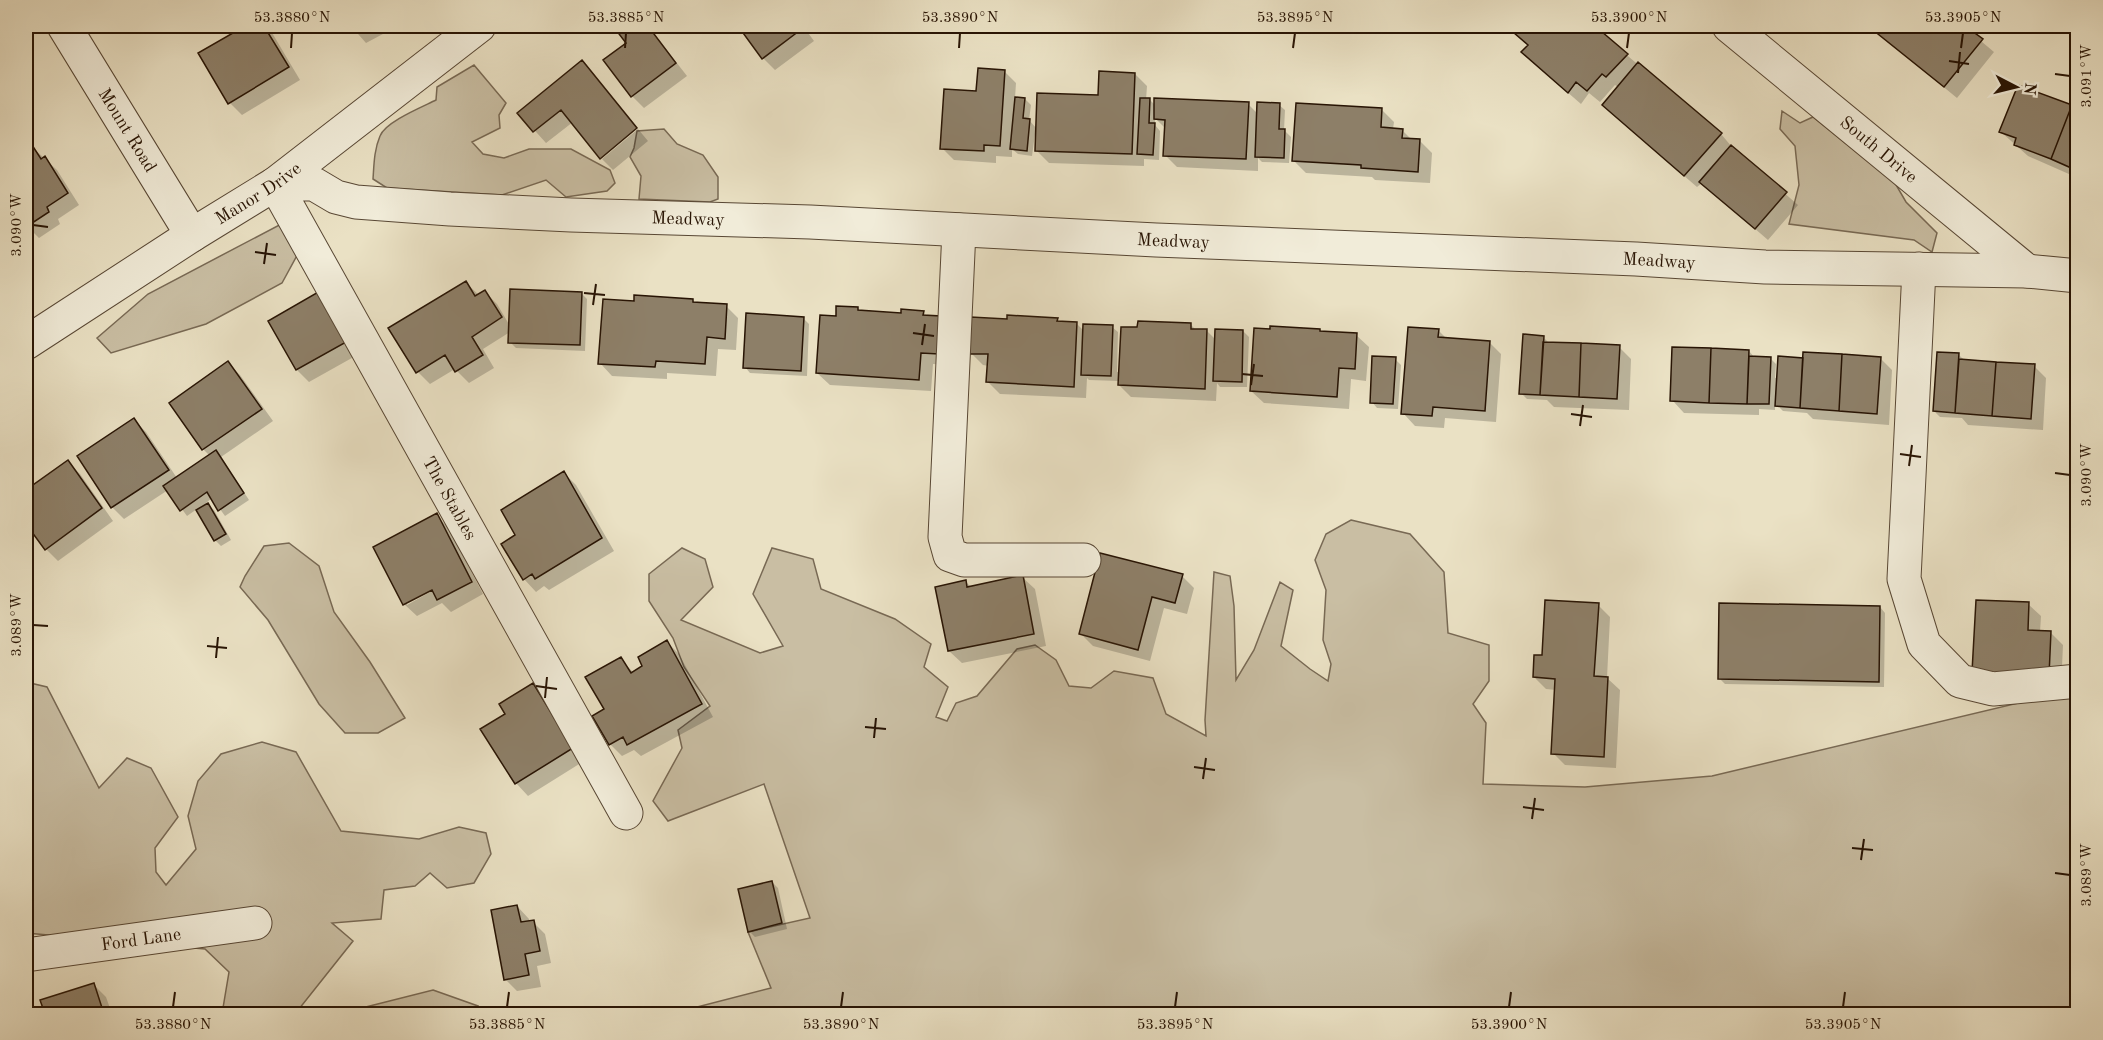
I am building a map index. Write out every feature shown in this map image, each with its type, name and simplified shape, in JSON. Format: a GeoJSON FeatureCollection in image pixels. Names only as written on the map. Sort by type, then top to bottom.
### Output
{"type":"FeatureCollection","features":[{"type":"Feature","properties":{"kind":"street","name":"Mount Road"},"geometry":{"type":"LineString","coordinates":[[64,26],[192,235]]}},
{"type":"Feature","properties":{"kind":"street","name":"Manor Drive"},"geometry":{"type":"LineString","coordinates":[[26,344],[192,235],[275,184],[479,26]]}},
{"type":"Feature","properties":{"kind":"street","name":"South Drive"},"geometry":{"type":"LineString","coordinates":[[1729,26],[2027,272]]}},
{"type":"Feature","properties":{"kind":"street","name":"Meadway"},"geometry":{"type":"LineString","coordinates":[[275,184],[314,184],[336,197],[356,202],[438,208],[1624,258],[1766,267],[2027,272],[2078,276]]}},
{"type":"Feature","properties":{"kind":"street","name":"The Stables"},"geometry":{"type":"LineString","coordinates":[[275,184],[626,813]]}},
{"type":"Feature","properties":{"kind":"street"},"geometry":{"type":"LineString","coordinates":[[959,230],[945,537],[951,555],[964,560],[1084,560]]}},
{"type":"Feature","properties":{"kind":"street"},"geometry":{"type":"LineString","coordinates":[[1919,269],[1904,579],[1924,644],[1960,681],[1993,689],[2078,681]]}},
{"type":"Feature","properties":{"kind":"street","name":"Ford Lane"},"geometry":{"type":"LineString","coordinates":[[26,955],[255,923]]}},
{"type":"Feature","properties":{"kind":"shaded area"},"geometry":{"type":"Polygon","coordinates":[[[474,65],[506,103],[499,115],[500,128],[472,142],[483,154],[504,158],[529,149],[571,149],[610,170],[615,183],[607,191],[566,197],[546,180],[502,195],[387,188],[373,179],[377,147],[383,131],[405,115],[436,100],[437,87],[474,65]]]}},
{"type":"Feature","properties":{"kind":"shaded area"},"geometry":{"type":"Polygon","coordinates":[[[1782,111],[1800,123],[1813,117],[1895,183],[1906,202],[1937,233],[1932,252],[1914,240],[1789,224],[1799,185],[1795,146],[1780,129],[1782,111]]]}},
{"type":"Feature","properties":{"kind":"shaded area"},"geometry":{"type":"Polygon","coordinates":[[[664,129],[677,144],[703,155],[718,177],[718,199],[710,202],[639,199],[641,176],[630,157],[637,131],[664,129]]]}},
{"type":"Feature","properties":{"kind":"shaded area"},"geometry":{"type":"Polygon","coordinates":[[[285,222],[300,250],[282,283],[206,324],[111,353],[97,338],[148,294],[285,222]]]}},
{"type":"Feature","properties":{"kind":"shaded area"},"geometry":{"type":"Polygon","coordinates":[[[1351,520],[1410,534],[1444,572],[1448,633],[1489,645],[1489,681],[1473,704],[1486,723],[1483,784],[1585,787],[1712,776],[2077,689],[2077,1014],[670,1014],[771,988],[748,932],[810,918],[764,784],[668,821],[653,801],[682,748],[678,730],[710,706],[684,667],[673,638],[649,601],[649,574],[682,548],[705,559],[713,587],[681,620],[760,653],[783,646],[753,594],[772,548],[813,559],[821,589],[895,619],[931,644],[924,667],[948,687],[936,717],[947,721],[956,703],[977,696],[1017,649],[1035,645],[1056,660],[1069,686],[1091,688],[1114,671],[1153,678],[1166,714],[1206,736],[1214,572],[1230,576],[1234,606],[1236,680],[1254,650],[1280,582],[1293,590],[1281,646],[1328,681],[1331,664],[1323,640],[1326,590],[1315,560],[1326,534],[1351,520]]]}},
{"type":"Feature","properties":{"kind":"shaded area"},"geometry":{"type":"Polygon","coordinates":[[[289,543],[319,566],[334,612],[370,662],[405,718],[378,733],[345,733],[319,704],[268,620],[240,587],[264,546],[289,543]]]}},
{"type":"Feature","properties":{"kind":"shaded area"},"geometry":{"type":"Polygon","coordinates":[[[26,682],[47,687],[99,788],[127,758],[151,768],[178,817],[155,848],[156,872],[166,885],[196,849],[188,816],[198,781],[221,754],[262,742],[296,752],[341,831],[419,839],[459,827],[486,833],[491,854],[474,883],[447,888],[430,873],[415,886],[384,890],[381,919],[332,923],[353,941],[295,1014],[222,1014],[229,972],[205,949],[26,933],[26,682]]]}},
{"type":"Feature","properties":{"kind":"shaded area"},"geometry":{"type":"Polygon","coordinates":[[[433,990],[478,1006],[473,1014],[338,1014],[433,990]]]}},
{"type":"Feature","properties":{"kind":"building"},"geometry":{"type":"Polygon","coordinates":[[[238,26],[264,26],[289,67],[228,104],[198,53],[240,29],[238,26]]]}},
{"type":"Feature","properties":{"kind":"building"},"geometry":{"type":"Polygon","coordinates":[[[349,26],[364,26],[353,32],[349,26]]]}},
{"type":"Feature","properties":{"kind":"building"},"geometry":{"type":"Polygon","coordinates":[[[622,26],[648,26],[676,63],[631,97],[603,60],[626,43],[616,30],[622,26]]]}},
{"type":"Feature","properties":{"kind":"building"},"geometry":{"type":"Polygon","coordinates":[[[738,26],[801,26],[803,28],[762,59],[738,26]]]}},
{"type":"Feature","properties":{"kind":"building"},"geometry":{"type":"Polygon","coordinates":[[[1506,26],[1595,26],[1628,54],[1606,77],[1602,74],[1587,91],[1576,82],[1568,93],[1521,52],[1528,45],[1506,26]]]}},
{"type":"Feature","properties":{"kind":"building"},"geometry":{"type":"Polygon","coordinates":[[[1868,26],[1965,26],[1983,39],[1944,87],[1868,26]]]}},
{"type":"Feature","properties":{"kind":"building"},"geometry":{"type":"Polygon","coordinates":[[[582,60],[637,128],[600,159],[561,110],[533,132],[517,113],[582,60]]]}},
{"type":"Feature","properties":{"kind":"building"},"geometry":{"type":"Polygon","coordinates":[[[1638,62],[1722,133],[1684,176],[1602,105],[1638,62]]]}},
{"type":"Feature","properties":{"kind":"building"},"geometry":{"type":"Polygon","coordinates":[[[978,68],[1005,70],[1000,146],[984,145],[984,151],[940,149],[944,89],[976,91],[978,68]]]}},
{"type":"Feature","properties":{"kind":"building"},"geometry":{"type":"Polygon","coordinates":[[[1099,71],[1135,73],[1132,154],[1035,151],[1037,93],[1098,95],[1099,71]]]}},
{"type":"Feature","properties":{"kind":"building"},"geometry":{"type":"Polygon","coordinates":[[[2018,85],[2072,105],[2051,159],[2014,145],[2016,138],[1999,132],[2018,85]]]}},
{"type":"Feature","properties":{"kind":"building"},"geometry":{"type":"Polygon","coordinates":[[[1015,97],[1025,98],[1023,118],[1030,119],[1027,151],[1010,149],[1015,97]]]}},
{"type":"Feature","properties":{"kind":"building"},"geometry":{"type":"Polygon","coordinates":[[[1140,98],[1150,98],[1149,123],[1155,123],[1153,155],[1137,154],[1140,98]]]}},
{"type":"Feature","properties":{"kind":"building"},"geometry":{"type":"Polygon","coordinates":[[[1154,98],[1249,102],[1246,159],[1163,156],[1165,120],[1154,119],[1154,98]]]}},
{"type":"Feature","properties":{"kind":"building"},"geometry":{"type":"Polygon","coordinates":[[[1257,102],[1280,103],[1279,129],[1285,129],[1284,158],[1255,157],[1257,102]]]}},
{"type":"Feature","properties":{"kind":"building"},"geometry":{"type":"Polygon","coordinates":[[[1296,103],[1382,108],[1381,127],[1403,129],[1402,138],[1420,139],[1418,172],[1361,168],[1361,165],[1292,161],[1296,103]]]}},
{"type":"Feature","properties":{"kind":"building"},"geometry":{"type":"Polygon","coordinates":[[[2072,105],[2078,107],[2078,171],[2051,159],[2072,105]]]}},
{"type":"Feature","properties":{"kind":"building"},"geometry":{"type":"Polygon","coordinates":[[[32,145],[41,159],[45,156],[68,193],[47,207],[49,212],[26,227],[26,149],[32,145]]]}},
{"type":"Feature","properties":{"kind":"building"},"geometry":{"type":"Polygon","coordinates":[[[1731,145],[1787,192],[1755,229],[1699,182],[1731,145]]]}},
{"type":"Feature","properties":{"kind":"building"},"geometry":{"type":"Polygon","coordinates":[[[466,281],[475,296],[485,290],[502,317],[472,337],[483,355],[455,372],[445,355],[416,373],[388,328],[466,281]]]}},
{"type":"Feature","properties":{"kind":"building"},"geometry":{"type":"Polygon","coordinates":[[[510,289],[582,292],[580,345],[508,343],[510,289]]]}},
{"type":"Feature","properties":{"kind":"building"},"geometry":{"type":"Polygon","coordinates":[[[320,291],[348,341],[296,370],[268,321],[320,291]]]}},
{"type":"Feature","properties":{"kind":"building"},"geometry":{"type":"Polygon","coordinates":[[[634,295],[727,304],[725,339],[707,337],[705,364],[656,361],[655,367],[598,364],[603,299],[634,301],[634,295]]]}},
{"type":"Feature","properties":{"kind":"building"},"geometry":{"type":"Polygon","coordinates":[[[836,306],[901,313],[901,309],[924,311],[923,315],[941,316],[939,354],[921,353],[919,380],[816,373],[820,315],[836,316],[836,306]]]}},
{"type":"Feature","properties":{"kind":"building"},"geometry":{"type":"Polygon","coordinates":[[[746,313],[804,317],[801,371],[743,368],[746,313]]]}},
{"type":"Feature","properties":{"kind":"building"},"geometry":{"type":"Polygon","coordinates":[[[1007,315],[1058,318],[1057,321],[1077,322],[1074,387],[986,382],[988,354],[969,354],[971,317],[1007,319],[1007,315]]]}},
{"type":"Feature","properties":{"kind":"building"},"geometry":{"type":"Polygon","coordinates":[[[1138,321],[1191,323],[1191,329],[1207,329],[1205,389],[1118,385],[1121,327],[1137,327],[1138,321]]]}},
{"type":"Feature","properties":{"kind":"building"},"geometry":{"type":"Polygon","coordinates":[[[1083,324],[1113,325],[1111,376],[1081,375],[1083,324]]]}},
{"type":"Feature","properties":{"kind":"building"},"geometry":{"type":"Polygon","coordinates":[[[1270,326],[1357,333],[1355,369],[1339,368],[1337,397],[1250,391],[1254,328],[1270,329],[1270,326]]]}},
{"type":"Feature","properties":{"kind":"building"},"geometry":{"type":"Polygon","coordinates":[[[1408,327],[1439,329],[1438,337],[1490,341],[1485,411],[1433,407],[1432,416],[1401,414],[1408,327]]]}},
{"type":"Feature","properties":{"kind":"building"},"geometry":{"type":"Polygon","coordinates":[[[1215,329],[1243,330],[1242,382],[1213,381],[1215,329]]]}},
{"type":"Feature","properties":{"kind":"building"},"geometry":{"type":"Polygon","coordinates":[[[1523,334],[1544,336],[1540,395],[1519,394],[1523,334]]]}},
{"type":"Feature","properties":{"kind":"building"},"geometry":{"type":"Polygon","coordinates":[[[1543,342],[1581,343],[1579,397],[1540,395],[1543,342]]]}},
{"type":"Feature","properties":{"kind":"building"},"geometry":{"type":"Polygon","coordinates":[[[1581,343],[1620,345],[1617,399],[1579,397],[1581,343]]]}},
{"type":"Feature","properties":{"kind":"building"},"geometry":{"type":"Polygon","coordinates":[[[1672,347],[1711,348],[1709,403],[1670,401],[1672,347]]]}},
{"type":"Feature","properties":{"kind":"building"},"geometry":{"type":"Polygon","coordinates":[[[1711,348],[1749,350],[1747,404],[1709,403],[1711,348]]]}},
{"type":"Feature","properties":{"kind":"building"},"geometry":{"type":"Polygon","coordinates":[[[1803,352],[1842,354],[1839,411],[1800,408],[1803,352]]]}},
{"type":"Feature","properties":{"kind":"building"},"geometry":{"type":"Polygon","coordinates":[[[1937,352],[1959,353],[1955,413],[1933,411],[1937,352]]]}},
{"type":"Feature","properties":{"kind":"building"},"geometry":{"type":"Polygon","coordinates":[[[1842,354],[1881,357],[1877,414],[1839,411],[1842,354]]]}},
{"type":"Feature","properties":{"kind":"building"},"geometry":{"type":"Polygon","coordinates":[[[1372,356],[1396,357],[1393,404],[1370,403],[1372,356]]]}},
{"type":"Feature","properties":{"kind":"building"},"geometry":{"type":"Polygon","coordinates":[[[1749,356],[1771,357],[1769,404],[1747,404],[1749,356]]]}},
{"type":"Feature","properties":{"kind":"building"},"geometry":{"type":"Polygon","coordinates":[[[1778,356],[1803,358],[1800,408],[1775,406],[1778,356]]]}},
{"type":"Feature","properties":{"kind":"building"},"geometry":{"type":"Polygon","coordinates":[[[1959,359],[1996,362],[1992,416],[1955,413],[1959,359]]]}},
{"type":"Feature","properties":{"kind":"building"},"geometry":{"type":"Polygon","coordinates":[[[228,361],[262,409],[202,450],[169,403],[228,361]]]}},
{"type":"Feature","properties":{"kind":"building"},"geometry":{"type":"Polygon","coordinates":[[[1996,362],[2035,364],[2031,419],[1992,416],[1996,362]]]}},
{"type":"Feature","properties":{"kind":"building"},"geometry":{"type":"Polygon","coordinates":[[[134,418],[169,470],[111,508],[77,456],[134,418]]]}},
{"type":"Feature","properties":{"kind":"building"},"geometry":{"type":"Polygon","coordinates":[[[216,450],[244,493],[218,511],[207,492],[180,511],[163,486],[216,450]]]}},
{"type":"Feature","properties":{"kind":"building"},"geometry":{"type":"Polygon","coordinates":[[[68,460],[102,508],[45,550],[26,524],[26,490],[68,460]]]}},
{"type":"Feature","properties":{"kind":"building"},"geometry":{"type":"Polygon","coordinates":[[[564,471],[602,538],[535,579],[532,574],[523,580],[501,544],[515,535],[501,510],[564,471]]]}},
{"type":"Feature","properties":{"kind":"building"},"geometry":{"type":"Polygon","coordinates":[[[208,503],[226,534],[214,541],[196,510],[208,503]]]}},
{"type":"Feature","properties":{"kind":"building"},"geometry":{"type":"Polygon","coordinates":[[[437,513],[472,582],[437,600],[432,590],[403,605],[373,547],[437,513]]]}},
{"type":"Feature","properties":{"kind":"building"},"geometry":{"type":"Polygon","coordinates":[[[1100,553],[1183,574],[1175,603],[1152,597],[1138,650],[1079,634],[1100,553]]]}},
{"type":"Feature","properties":{"kind":"building"},"geometry":{"type":"Polygon","coordinates":[[[1023,575],[1034,634],[948,651],[935,587],[966,580],[967,587],[1023,575]]]}},
{"type":"Feature","properties":{"kind":"building"},"geometry":{"type":"Polygon","coordinates":[[[1545,600],[1599,603],[1594,676],[1608,677],[1604,757],[1551,754],[1555,679],[1533,677],[1534,655],[1542,655],[1545,600]]]}},
{"type":"Feature","properties":{"kind":"building"},"geometry":{"type":"Polygon","coordinates":[[[1976,600],[2029,602],[2028,630],[2051,631],[2049,676],[1972,672],[1976,600]]]}},
{"type":"Feature","properties":{"kind":"building"},"geometry":{"type":"Polygon","coordinates":[[[1719,603],[1880,606],[1879,682],[1718,679],[1719,603]]]}},
{"type":"Feature","properties":{"kind":"building"},"geometry":{"type":"Polygon","coordinates":[[[667,640],[702,704],[627,745],[623,737],[609,745],[592,716],[604,709],[585,677],[621,657],[631,673],[642,666],[638,657],[667,640]]]}},
{"type":"Feature","properties":{"kind":"building"},"geometry":{"type":"Polygon","coordinates":[[[533,683],[573,748],[515,784],[480,729],[505,714],[499,704],[533,683]]]}},
{"type":"Feature","properties":{"kind":"building"},"geometry":{"type":"Polygon","coordinates":[[[772,881],[782,923],[748,932],[738,889],[772,881]]]}},
{"type":"Feature","properties":{"kind":"building"},"geometry":{"type":"Polygon","coordinates":[[[517,905],[521,922],[534,920],[540,951],[525,954],[529,975],[504,980],[491,910],[517,905]]]}},
{"type":"Feature","properties":{"kind":"building"},"geometry":{"type":"Polygon","coordinates":[[[94,983],[104,1014],[45,1014],[40,1000],[94,983]]]}}]}
